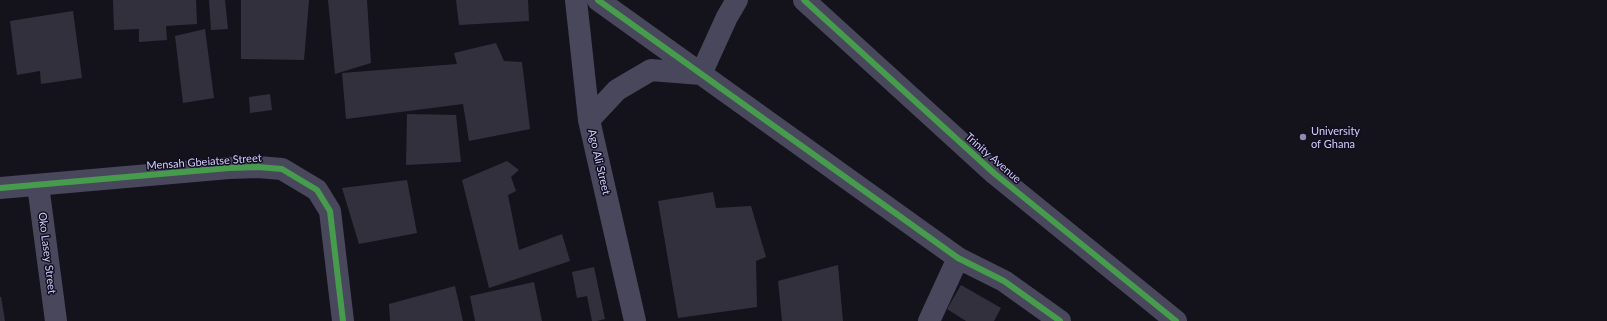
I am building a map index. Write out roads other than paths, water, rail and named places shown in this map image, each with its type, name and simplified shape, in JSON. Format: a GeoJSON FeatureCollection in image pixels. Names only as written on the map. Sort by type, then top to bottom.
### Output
{"type":"FeatureCollection","features":[{"type":"Feature","properties":{"kind":"street","name":"Ago Ali Street"},"geometry":{"type":"LineString","coordinates":[[576,0],[589,120],[635,321]]}},
{"type":"Feature","properties":{"kind":"street"},"geometry":{"type":"LineString","coordinates":[[598,0],[958,258],[1004,281],[1060,321]]}},
{"type":"Feature","properties":{"kind":"street"},"geometry":{"type":"LineString","coordinates":[[701,74],[727,17],[737,0]]}},
{"type":"Feature","properties":{"kind":"street","name":"Trinity Avenue"},"geometry":{"type":"LineString","coordinates":[[804,0],[995,174],[1176,321]]}},
{"type":"Feature","properties":{"kind":"street"},"geometry":{"type":"LineString","coordinates":[[589,120],[617,90],[651,70],[701,74]]}},
{"type":"Feature","properties":{"kind":"street","name":"Mensah Gbeiatse Street"},"geometry":{"type":"LineString","coordinates":[[0,188],[229,168],[258,167],[282,169],[317,190],[330,211],[343,321]]}},
{"type":"Feature","properties":{"kind":"street","name":"Oko Lasey Street"},"geometry":{"type":"LineString","coordinates":[[38,184],[56,321]]}},
{"type":"Feature","properties":{"kind":"street"},"geometry":{"type":"LineString","coordinates":[[929,321],[958,258]]}},
{"type":"Feature","properties":{"kind":"place","name":"University of Ghana"},"geometry":{"type":"Point","coordinates":[1303,137]}}]}
